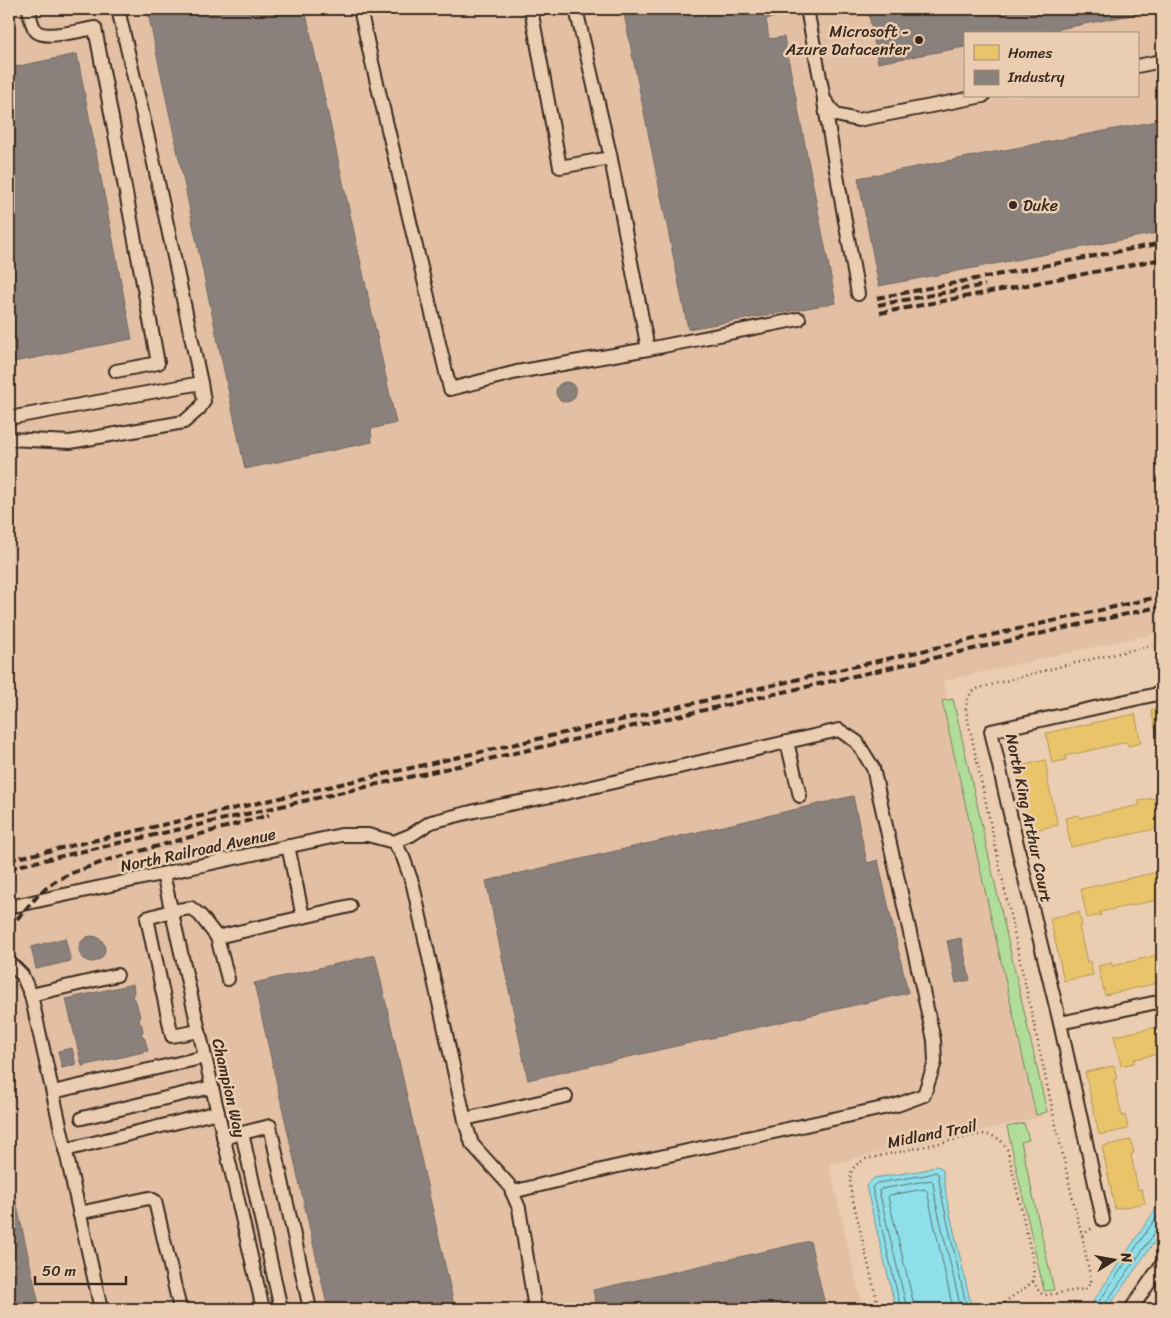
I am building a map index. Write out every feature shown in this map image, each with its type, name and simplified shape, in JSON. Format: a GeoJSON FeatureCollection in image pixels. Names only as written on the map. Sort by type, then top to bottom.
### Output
{"type":"FeatureCollection","features":[{"type":"Feature","properties":{"kind":"street"},"geometry":{"type":"LineString","coordinates":[[29,9],[32,24],[41,35],[49,36],[95,28],[158,363],[116,371]]}},
{"type":"Feature","properties":{"kind":"street"},"geometry":{"type":"LineString","coordinates":[[9,439],[70,442],[184,422],[199,409],[204,401],[151,150],[118,9]]}},
{"type":"Feature","properties":{"kind":"street"},"geometry":{"type":"LineString","coordinates":[[360,9],[450,389],[517,372],[648,349],[799,319]]}},
{"type":"Feature","properties":{"kind":"street"},"geometry":{"type":"LineString","coordinates":[[532,9],[560,167],[610,158]]}},
{"type":"Feature","properties":{"kind":"street"},"geometry":{"type":"LineString","coordinates":[[576,9],[610,158],[648,349]]}},
{"type":"Feature","properties":{"kind":"street"},"geometry":{"type":"LineString","coordinates":[[807,9],[858,294]]}},
{"type":"Feature","properties":{"kind":"street"},"geometry":{"type":"LineString","coordinates":[[1138,66],[1162,61]]}},
{"type":"Feature","properties":{"kind":"street"},"geometry":{"type":"LineString","coordinates":[[824,99],[836,115],[858,120],[973,98]]}},
{"type":"Feature","properties":{"kind":"street"},"geometry":{"type":"LineString","coordinates":[[9,418],[201,383]]}},
{"type":"Feature","properties":{"kind":"street","name":"North King Arthur Court"},"geometry":{"type":"LineString","coordinates":[[1103,1220],[1060,1023],[991,731],[1162,693]]}},
{"type":"Feature","properties":{"kind":"street"},"geometry":{"type":"LineString","coordinates":[[512,1192],[614,1167],[897,1105],[924,1095],[935,1062],[934,1040],[873,768],[857,742],[838,730],[431,822],[412,835],[394,842],[403,858],[413,885],[464,1119],[472,1144],[509,1185],[512,1192],[519,1208],[535,1309]]}},
{"type":"Feature","properties":{"kind":"street"},"geometry":{"type":"LineString","coordinates":[[787,742],[800,796]]}},
{"type":"Feature","properties":{"kind":"street","name":"North Railroad Avenue"},"geometry":{"type":"LineString","coordinates":[[9,907],[340,835],[368,835],[394,842]]}},
{"type":"Feature","properties":{"kind":"street"},"geometry":{"type":"LineString","coordinates":[[288,846],[303,917]]}},
{"type":"Feature","properties":{"kind":"street","name":"Champion Way"},"geometry":{"type":"LineString","coordinates":[[163,874],[263,1309]]}},
{"type":"Feature","properties":{"kind":"street"},"geometry":{"type":"LineString","coordinates":[[217,936],[350,906]]}},
{"type":"Feature","properties":{"kind":"street"},"geometry":{"type":"LineString","coordinates":[[199,1030],[172,1036],[147,918],[171,911],[191,908],[217,936],[228,979]]}},
{"type":"Feature","properties":{"kind":"street"},"geometry":{"type":"LineString","coordinates":[[9,962],[22,975],[31,995],[101,1309]]}},
{"type":"Feature","properties":{"kind":"street"},"geometry":{"type":"LineString","coordinates":[[31,995],[117,975]]}},
{"type":"Feature","properties":{"kind":"street"},"geometry":{"type":"LineString","coordinates":[[1060,1023],[1162,1001]]}},
{"type":"Feature","properties":{"kind":"street"},"geometry":{"type":"LineString","coordinates":[[53,1092],[205,1057]]}},
{"type":"Feature","properties":{"kind":"street"},"geometry":{"type":"LineString","coordinates":[[82,1118],[212,1087]]}},
{"type":"Feature","properties":{"kind":"street"},"geometry":{"type":"LineString","coordinates":[[464,1119],[566,1096]]}},
{"type":"Feature","properties":{"kind":"street"},"geometry":{"type":"LineString","coordinates":[[65,1150],[218,1112]]}},
{"type":"Feature","properties":{"kind":"street"},"geometry":{"type":"LineString","coordinates":[[223,1138],[270,1126],[310,1309]]}},
{"type":"Feature","properties":{"kind":"street"},"geometry":{"type":"LineString","coordinates":[[242,1133],[280,1309]]}},
{"type":"Feature","properties":{"kind":"street"},"geometry":{"type":"LineString","coordinates":[[79,1214],[149,1198],[155,1201],[180,1309]]}},
{"type":"Feature","properties":{"kind":"street"},"geometry":{"type":"LineString","coordinates":[[1131,1309],[1162,1264]]}},
{"type":"Feature","properties":{"kind":"path","name":"Midland Trail"},"geometry":{"type":"LineString","coordinates":[[879,1309],[851,1192],[849,1178],[854,1166],[866,1159],[981,1134],[991,1135],[999,1139],[1008,1151],[1034,1265],[1034,1281],[1011,1296],[999,1309]]}},
{"type":"Feature","properties":{"kind":"shaded area"},"geometry":{"type":"Polygon","coordinates":[[[9,9],[1162,9],[1162,632],[943,681],[1042,1117],[829,1164],[863,1309],[9,1309],[9,9]]]}},
{"type":"Feature","properties":{"kind":"green space"},"geometry":{"type":"Polygon","coordinates":[[[953,699],[1047,1112],[1036,1115],[942,701],[953,699]]]}},
{"type":"Feature","properties":{"kind":"green space"},"geometry":{"type":"Polygon","coordinates":[[[1024,1123],[1029,1140],[1021,1142],[1054,1290],[1044,1291],[1007,1127],[1024,1123]]]}},
{"type":"Feature","properties":{"kind":"water"},"geometry":{"type":"Polygon","coordinates":[[[936,1166],[940,1167],[943,1171],[947,1201],[972,1309],[896,1309],[866,1186],[874,1178],[925,1170],[936,1166]]]}},
{"type":"Feature","properties":{"kind":"water"},"geometry":{"type":"Polygon","coordinates":[[[1162,1200],[1162,1231],[1107,1309],[1088,1309],[1162,1200]]]}},
{"type":"Feature","properties":{"kind":"building: Homes"},"geometry":{"type":"Polygon","coordinates":[[[1162,707],[1162,738],[1158,739],[1151,710],[1162,707]]]}},
{"type":"Feature","properties":{"kind":"building: Homes"},"geometry":{"type":"Polygon","coordinates":[[[1135,714],[1141,743],[1128,746],[1127,742],[1065,756],[1066,760],[1052,763],[1046,733],[1135,714]]]}},
{"type":"Feature","properties":{"kind":"building: Homes"},"geometry":{"type":"Polygon","coordinates":[[[1045,760],[1048,774],[1046,774],[1058,825],[1030,831],[1016,767],[1045,760]]]}},
{"type":"Feature","properties":{"kind":"building: Homes"},"geometry":{"type":"Polygon","coordinates":[[[1154,798],[1160,828],[1071,847],[1065,818],[1079,815],[1079,818],[1140,805],[1139,801],[1154,798]]]}},
{"type":"Feature","properties":{"kind":"building: Homes"},"geometry":{"type":"Polygon","coordinates":[[[1162,871],[1162,899],[1100,912],[1101,915],[1087,918],[1081,889],[1162,871]]]}},
{"type":"Feature","properties":{"kind":"building: Homes"},"geometry":{"type":"Polygon","coordinates":[[[1079,912],[1082,926],[1079,926],[1087,962],[1090,961],[1093,975],[1064,981],[1050,918],[1079,912]]]}},
{"type":"Feature","properties":{"kind":"building: Homes"},"geometry":{"type":"Polygon","coordinates":[[[1162,954],[1162,982],[1105,995],[1098,966],[1112,963],[1112,966],[1162,954]]]}},
{"type":"Feature","properties":{"kind":"building: Homes"},"geometry":{"type":"Polygon","coordinates":[[[1162,1026],[1162,1053],[1134,1059],[1134,1063],[1121,1066],[1114,1036],[1162,1026]]]}},
{"type":"Feature","properties":{"kind":"building: Homes"},"geometry":{"type":"Polygon","coordinates":[[[1114,1066],[1117,1079],[1114,1080],[1122,1116],[1125,1115],[1128,1129],[1099,1135],[1085,1072],[1114,1066]]]}},
{"type":"Feature","properties":{"kind":"building: Homes"},"geometry":{"type":"Polygon","coordinates":[[[1131,1140],[1134,1153],[1131,1154],[1138,1190],[1142,1189],[1145,1203],[1115,1209],[1102,1146],[1131,1140]]]}},
{"type":"Feature","properties":{"kind":"building: Industry"},"geometry":{"type":"Polygon","coordinates":[[[168,9],[305,9],[396,423],[371,429],[372,442],[245,469],[148,13],[168,9]]]}},
{"type":"Feature","properties":{"kind":"building: Industry"},"geometry":{"type":"Polygon","coordinates":[[[623,9],[778,9],[779,16],[766,19],[769,39],[784,37],[836,303],[688,329],[623,9]]]}},
{"type":"Feature","properties":{"kind":"building: Industry","name":"Microsoft - Azure Datacenter"},"geometry":{"type":"Polygon","coordinates":[[[868,9],[1162,9],[1043,32],[964,32],[964,47],[878,63],[868,9]]]}},
{"type":"Feature","properties":{"kind":"building: Industry"},"geometry":{"type":"Polygon","coordinates":[[[77,54],[132,339],[9,363],[9,68],[77,54]]]}},
{"type":"Feature","properties":{"kind":"building: Industry","name":"Duke"},"geometry":{"type":"Polygon","coordinates":[[[1162,120],[1162,232],[879,286],[858,178],[1162,120]]]}},
{"type":"Feature","properties":{"kind":"building: Industry"},"geometry":{"type":"Polygon","coordinates":[[[566,382],[573,385],[576,392],[573,399],[566,402],[559,399],[556,392],[559,385],[566,382]]]}},
{"type":"Feature","properties":{"kind":"building: Industry"},"geometry":{"type":"Polygon","coordinates":[[[853,796],[867,863],[878,860],[908,993],[528,1080],[486,881],[853,796]]]}},
{"type":"Feature","properties":{"kind":"building: Industry"},"geometry":{"type":"Polygon","coordinates":[[[92,936],[101,940],[105,949],[101,958],[92,962],[83,958],[79,949],[83,940],[92,936]]]}},
{"type":"Feature","properties":{"kind":"building: Industry"},"geometry":{"type":"Polygon","coordinates":[[[65,938],[71,961],[36,969],[31,947],[65,938]]]}},
{"type":"Feature","properties":{"kind":"building: Industry"},"geometry":{"type":"Polygon","coordinates":[[[961,938],[970,980],[956,983],[947,941],[961,938]]]}},
{"type":"Feature","properties":{"kind":"building: Industry"},"geometry":{"type":"Polygon","coordinates":[[[375,955],[455,1309],[328,1309],[254,983],[375,955]]]}},
{"type":"Feature","properties":{"kind":"building: Industry"},"geometry":{"type":"Polygon","coordinates":[[[133,984],[134,992],[132,997],[136,1001],[140,1017],[139,1022],[142,1025],[143,1031],[141,1035],[145,1039],[148,1051],[82,1066],[66,999],[133,984]]]}},
{"type":"Feature","properties":{"kind":"building: Industry"},"geometry":{"type":"Polygon","coordinates":[[[72,1048],[76,1065],[62,1068],[58,1051],[72,1048]]]}},
{"type":"Feature","properties":{"kind":"building: Industry"},"geometry":{"type":"Polygon","coordinates":[[[9,1170],[40,1309],[9,1309],[9,1170]]]}},
{"type":"Feature","properties":{"kind":"building: Industry"},"geometry":{"type":"Polygon","coordinates":[[[810,1241],[826,1309],[597,1309],[593,1290],[810,1241]]]}},
{"type":"Feature","properties":{"kind":"railway"},"geometry":{"type":"LineString","coordinates":[[877,298],[1162,243]]}},
{"type":"Feature","properties":{"kind":"railway"},"geometry":{"type":"LineString","coordinates":[[880,313],[1162,259]]}},
{"type":"Feature","properties":{"kind":"railway"},"geometry":{"type":"LineString","coordinates":[[878,305],[985,285]]}},
{"type":"Feature","properties":{"kind":"railway"},"geometry":{"type":"LineString","coordinates":[[9,860],[1162,596]]}},
{"type":"Feature","properties":{"kind":"railway"},"geometry":{"type":"LineString","coordinates":[[9,868],[1162,606]]}},
{"type":"Feature","properties":{"kind":"railway"},"geometry":{"type":"LineString","coordinates":[[9,928],[40,893],[54,882],[69,874],[108,860],[269,815]]}},
{"type":"Feature","properties":{"kind":"place","name":"Microsoft - Azure Datacenter"},"geometry":{"type":"Point","coordinates":[919,40]}},
{"type":"Feature","properties":{"kind":"place","name":"Duke"},"geometry":{"type":"Point","coordinates":[1013,205]}}]}
